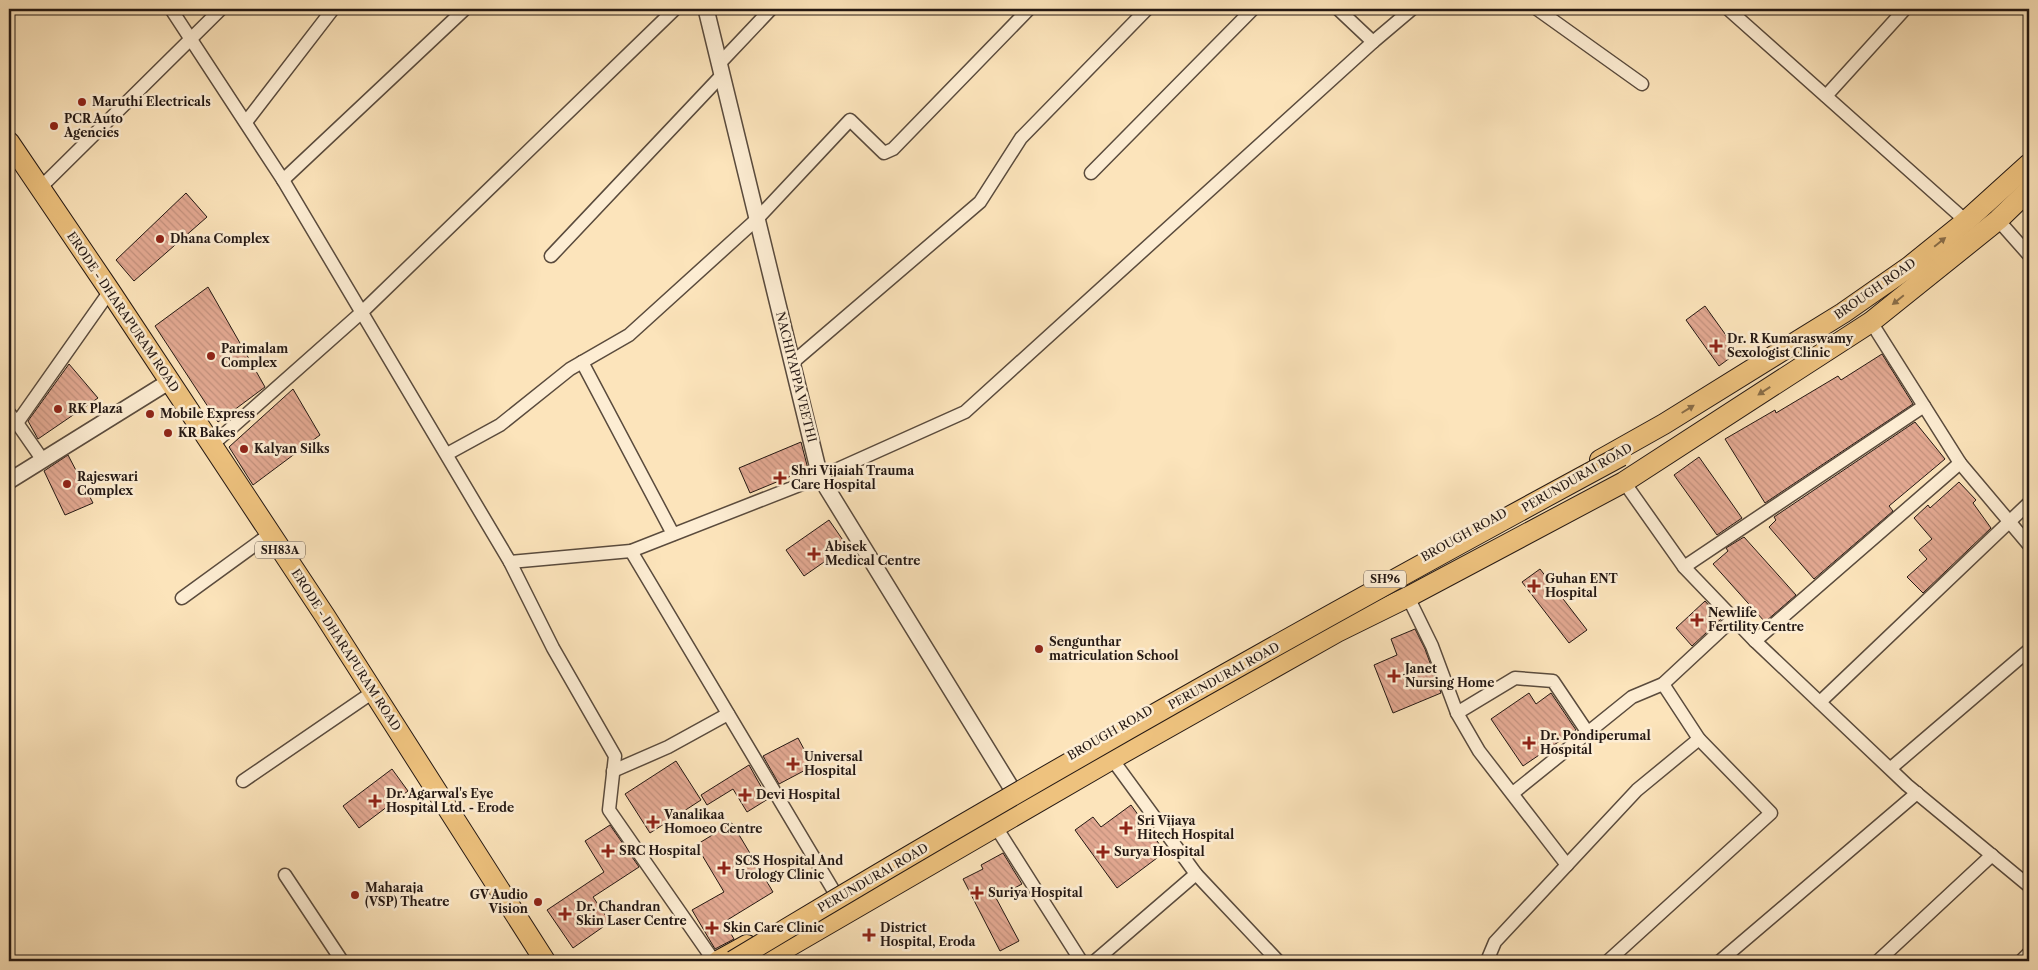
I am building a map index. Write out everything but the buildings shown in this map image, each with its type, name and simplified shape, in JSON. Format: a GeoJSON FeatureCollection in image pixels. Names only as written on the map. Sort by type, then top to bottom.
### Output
{"type":"FeatureCollection","features":[{"type":"Feature","properties":{"kind":"main road","name":"ERODE - DHARAPURAM ROAD"},"geometry":{"type":"LineString","coordinates":[[9,142],[170,380],[545,961]]}},
{"type":"Feature","properties":{"kind":"main road","name":"BROUGH ROAD"},"geometry":{"type":"LineString","coordinates":[[718,961],[1119,727],[1664,424],[1844,313],[1909,267],[1966,221],[2029,164]]}},
{"type":"Feature","properties":{"kind":"main road","name":"BROUGH ROAD"},"geometry":{"type":"LineString","coordinates":[[1684,444],[1871,322],[1998,220],[2029,190]]}},
{"type":"Feature","properties":{"kind":"main road","name":"PERUNDURAI ROAD"},"geometry":{"type":"LineString","coordinates":[[753,961],[1224,685],[1624,468],[1664,424]]}},
{"type":"Feature","properties":{"kind":"main road","name":"PERUNDURAI ROAD"},"geometry":{"type":"LineString","coordinates":[[733,961],[1050,774],[1456,545],[1624,468],[1684,444]]}},
{"type":"Feature","properties":{"kind":"main road","name":"BROUGH ROAD"},"geometry":{"type":"LineString","coordinates":[[765,961],[1112,759],[1337,632],[1408,597],[1624,468]]}},
{"type":"Feature","properties":{"kind":"street"},"geometry":{"type":"LineString","coordinates":[[171,9],[284,180],[448,454],[510,562],[553,648],[615,756],[609,810],[714,961]]}},
{"type":"Feature","properties":{"kind":"street"},"geometry":{"type":"LineString","coordinates":[[39,189],[221,9]]}},
{"type":"Feature","properties":{"kind":"street"},"geometry":{"type":"LineString","coordinates":[[246,122],[333,9]]}},
{"type":"Feature","properties":{"kind":"street"},"geometry":{"type":"LineString","coordinates":[[284,180],[465,9]]}},
{"type":"Feature","properties":{"kind":"street"},"geometry":{"type":"LineString","coordinates":[[211,446],[362,312],[675,9]]}},
{"type":"Feature","properties":{"kind":"street","name":"NACHIYAPPA VEETHI"},"geometry":{"type":"LineString","coordinates":[[706,9],[820,477],[1025,810]]}},
{"type":"Feature","properties":{"kind":"street"},"geometry":{"type":"LineString","coordinates":[[552,256],[721,69],[771,9]]}},
{"type":"Feature","properties":{"kind":"street"},"geometry":{"type":"LineString","coordinates":[[448,454],[500,424],[570,369],[629,334],[757,220],[850,120],[884,153],[893,149],[1029,9]]}},
{"type":"Feature","properties":{"kind":"street"},"geometry":{"type":"LineString","coordinates":[[792,363],[980,202],[1021,138],[1147,9]]}},
{"type":"Feature","properties":{"kind":"street"},"geometry":{"type":"LineString","coordinates":[[1091,173],[1253,9]]}},
{"type":"Feature","properties":{"kind":"street"},"geometry":{"type":"LineString","coordinates":[[1338,9],[1373,42]]}},
{"type":"Feature","properties":{"kind":"street"},"geometry":{"type":"LineString","coordinates":[[510,562],[631,551],[820,477],[966,412],[1373,42],[1412,9]]}},
{"type":"Feature","properties":{"kind":"street"},"geometry":{"type":"LineString","coordinates":[[1537,9],[1642,84]]}},
{"type":"Feature","properties":{"kind":"street"},"geometry":{"type":"LineString","coordinates":[[1728,9],[1966,221]]}},
{"type":"Feature","properties":{"kind":"street"},"geometry":{"type":"LineString","coordinates":[[1826,96],[1905,9]]}},
{"type":"Feature","properties":{"kind":"street"},"geometry":{"type":"LineString","coordinates":[[1998,220],[2029,255]]}},
{"type":"Feature","properties":{"kind":"street"},"geometry":{"type":"LineString","coordinates":[[17,423],[110,292]]}},
{"type":"Feature","properties":{"kind":"street"},"geometry":{"type":"LineString","coordinates":[[1871,322],[1960,463],[2029,545]]}},
{"type":"Feature","properties":{"kind":"street"},"geometry":{"type":"LineString","coordinates":[[582,362],[673,534]]}},
{"type":"Feature","properties":{"kind":"street"},"geometry":{"type":"LineString","coordinates":[[9,482],[42,459],[170,380]]}},
{"type":"Feature","properties":{"kind":"street"},"geometry":{"type":"LineString","coordinates":[[1684,567],[1924,406]]}},
{"type":"Feature","properties":{"kind":"street"},"geometry":{"type":"LineString","coordinates":[[9,413],[42,459]]}},
{"type":"Feature","properties":{"kind":"street"},"geometry":{"type":"LineString","coordinates":[[1755,642],[1960,463]]}},
{"type":"Feature","properties":{"kind":"street"},"geometry":{"type":"LineString","coordinates":[[1624,468],[1684,567],[1755,642],[1917,792],[2029,886]]}},
{"type":"Feature","properties":{"kind":"street"},"geometry":{"type":"LineString","coordinates":[[1820,702],[2029,502]]}},
{"type":"Feature","properties":{"kind":"street"},"geometry":{"type":"LineString","coordinates":[[182,598],[270,534]]}},
{"type":"Feature","properties":{"kind":"street"},"geometry":{"type":"LineString","coordinates":[[631,551],[835,893]]}},
{"type":"Feature","properties":{"kind":"street"},"geometry":{"type":"LineString","coordinates":[[1408,597],[1432,646],[1457,713],[1479,751],[1567,865]]}},
{"type":"Feature","properties":{"kind":"street"},"geometry":{"type":"LineString","coordinates":[[1513,793],[1632,697],[1663,684],[1733,618]]}},
{"type":"Feature","properties":{"kind":"street"},"geometry":{"type":"LineString","coordinates":[[1891,768],[2029,650]]}},
{"type":"Feature","properties":{"kind":"street"},"geometry":{"type":"LineString","coordinates":[[1457,713],[1515,678],[1553,681],[1588,733]]}},
{"type":"Feature","properties":{"kind":"street"},"geometry":{"type":"LineString","coordinates":[[1608,961],[1770,814],[1699,739],[1663,684]]}},
{"type":"Feature","properties":{"kind":"street"},"geometry":{"type":"LineString","coordinates":[[243,781],[373,692]]}},
{"type":"Feature","properties":{"kind":"street"},"geometry":{"type":"LineString","coordinates":[[613,771],[668,747],[728,714]]}},
{"type":"Feature","properties":{"kind":"street"},"geometry":{"type":"LineString","coordinates":[[1487,961],[1495,942],[1637,790],[1699,739]]}},
{"type":"Feature","properties":{"kind":"street"},"geometry":{"type":"LineString","coordinates":[[1112,759],[1196,874],[1278,961]]}},
{"type":"Feature","properties":{"kind":"street"},"geometry":{"type":"LineString","coordinates":[[1720,961],[1917,792]]}},
{"type":"Feature","properties":{"kind":"street"},"geometry":{"type":"LineString","coordinates":[[996,827],[1081,961]]}},
{"type":"Feature","properties":{"kind":"street"},"geometry":{"type":"LineString","coordinates":[[1878,961],[1992,855]]}},
{"type":"Feature","properties":{"kind":"street"},"geometry":{"type":"LineString","coordinates":[[1095,961],[1196,874]]}},
{"type":"Feature","properties":{"kind":"street"},"geometry":{"type":"LineString","coordinates":[[285,875],[342,961]]}},
{"type":"Feature","properties":{"kind":"street"},"geometry":{"type":"LineString","coordinates":[[2021,961],[2029,953]]}},
{"type":"Feature","properties":{"kind":"place","name":"Maruthi Electricals"},"geometry":{"type":"Point","coordinates":[82,102]}},
{"type":"Feature","properties":{"kind":"place","name":"PCR Auto Agencies"},"geometry":{"type":"Point","coordinates":[54,126]}},
{"type":"Feature","properties":{"kind":"place","name":"Dhana Complex"},"geometry":{"type":"Point","coordinates":[160,239]}},
{"type":"Feature","properties":{"kind":"place","name":"Dr. R Kumaraswamy Sexologist Clinic"},"geometry":{"type":"Point","coordinates":[1716,346]}},
{"type":"Feature","properties":{"kind":"place","name":"Parimalam Complex"},"geometry":{"type":"Point","coordinates":[211,356]}},
{"type":"Feature","properties":{"kind":"place","name":"RK Plaza"},"geometry":{"type":"Point","coordinates":[58,409]}},
{"type":"Feature","properties":{"kind":"place","name":"Mobile Express"},"geometry":{"type":"Point","coordinates":[150,414]}},
{"type":"Feature","properties":{"kind":"place","name":"KR Bakes"},"geometry":{"type":"Point","coordinates":[168,433]}},
{"type":"Feature","properties":{"kind":"place","name":"Kalyan Silks"},"geometry":{"type":"Point","coordinates":[244,449]}},
{"type":"Feature","properties":{"kind":"place","name":"Shri Vijaiah Trauma Care Hospital"},"geometry":{"type":"Point","coordinates":[780,478]}},
{"type":"Feature","properties":{"kind":"place","name":"Rajeswari Complex"},"geometry":{"type":"Point","coordinates":[67,484]}},
{"type":"Feature","properties":{"kind":"place","name":"Abisek Medical Centre"},"geometry":{"type":"Point","coordinates":[814,554]}},
{"type":"Feature","properties":{"kind":"place","name":"Guhan ENT Hospital"},"geometry":{"type":"Point","coordinates":[1534,586]}},
{"type":"Feature","properties":{"kind":"place","name":"Newlife Fertility Centre"},"geometry":{"type":"Point","coordinates":[1697,620]}},
{"type":"Feature","properties":{"kind":"place","name":"Sengunthar matriculation School"},"geometry":{"type":"Point","coordinates":[1039,649]}},
{"type":"Feature","properties":{"kind":"place","name":"Janet Nursing Home"},"geometry":{"type":"Point","coordinates":[1394,676]}},
{"type":"Feature","properties":{"kind":"place","name":"Dr. Pondiperumal Hospital"},"geometry":{"type":"Point","coordinates":[1529,743]}},
{"type":"Feature","properties":{"kind":"place","name":"Universal Hospital"},"geometry":{"type":"Point","coordinates":[793,764]}},
{"type":"Feature","properties":{"kind":"place","name":"Devi Hospital"},"geometry":{"type":"Point","coordinates":[745,795]}},
{"type":"Feature","properties":{"kind":"place","name":"Dr. Agarwal's Eye Hospital Ltd. - Erode"},"geometry":{"type":"Point","coordinates":[375,801]}},
{"type":"Feature","properties":{"kind":"place","name":"Vanalikaa Homoeo Centre"},"geometry":{"type":"Point","coordinates":[653,822]}},
{"type":"Feature","properties":{"kind":"place","name":"Sri Vijaya Hitech Hospital"},"geometry":{"type":"Point","coordinates":[1126,828]}},
{"type":"Feature","properties":{"kind":"place","name":"SRC Hospital"},"geometry":{"type":"Point","coordinates":[608,851]}},
{"type":"Feature","properties":{"kind":"place","name":"Surya Hospital"},"geometry":{"type":"Point","coordinates":[1103,852]}},
{"type":"Feature","properties":{"kind":"place","name":"SCS Hospital And Urology Clinic"},"geometry":{"type":"Point","coordinates":[724,868]}},
{"type":"Feature","properties":{"kind":"place","name":"Suriya Hospital"},"geometry":{"type":"Point","coordinates":[977,893]}},
{"type":"Feature","properties":{"kind":"place","name":"Maharaja (VSP) Theatre"},"geometry":{"type":"Point","coordinates":[355,895]}},
{"type":"Feature","properties":{"kind":"place","name":"GV Audio Vision"},"geometry":{"type":"Point","coordinates":[538,902]}},
{"type":"Feature","properties":{"kind":"place","name":"Dr. Chandran Skin Laser Centre"},"geometry":{"type":"Point","coordinates":[565,914]}},
{"type":"Feature","properties":{"kind":"place","name":"Skin Care Clinic"},"geometry":{"type":"Point","coordinates":[712,928]}},
{"type":"Feature","properties":{"kind":"place","name":"District Hospital, Eroda"},"geometry":{"type":"Point","coordinates":[869,935]}}]}
